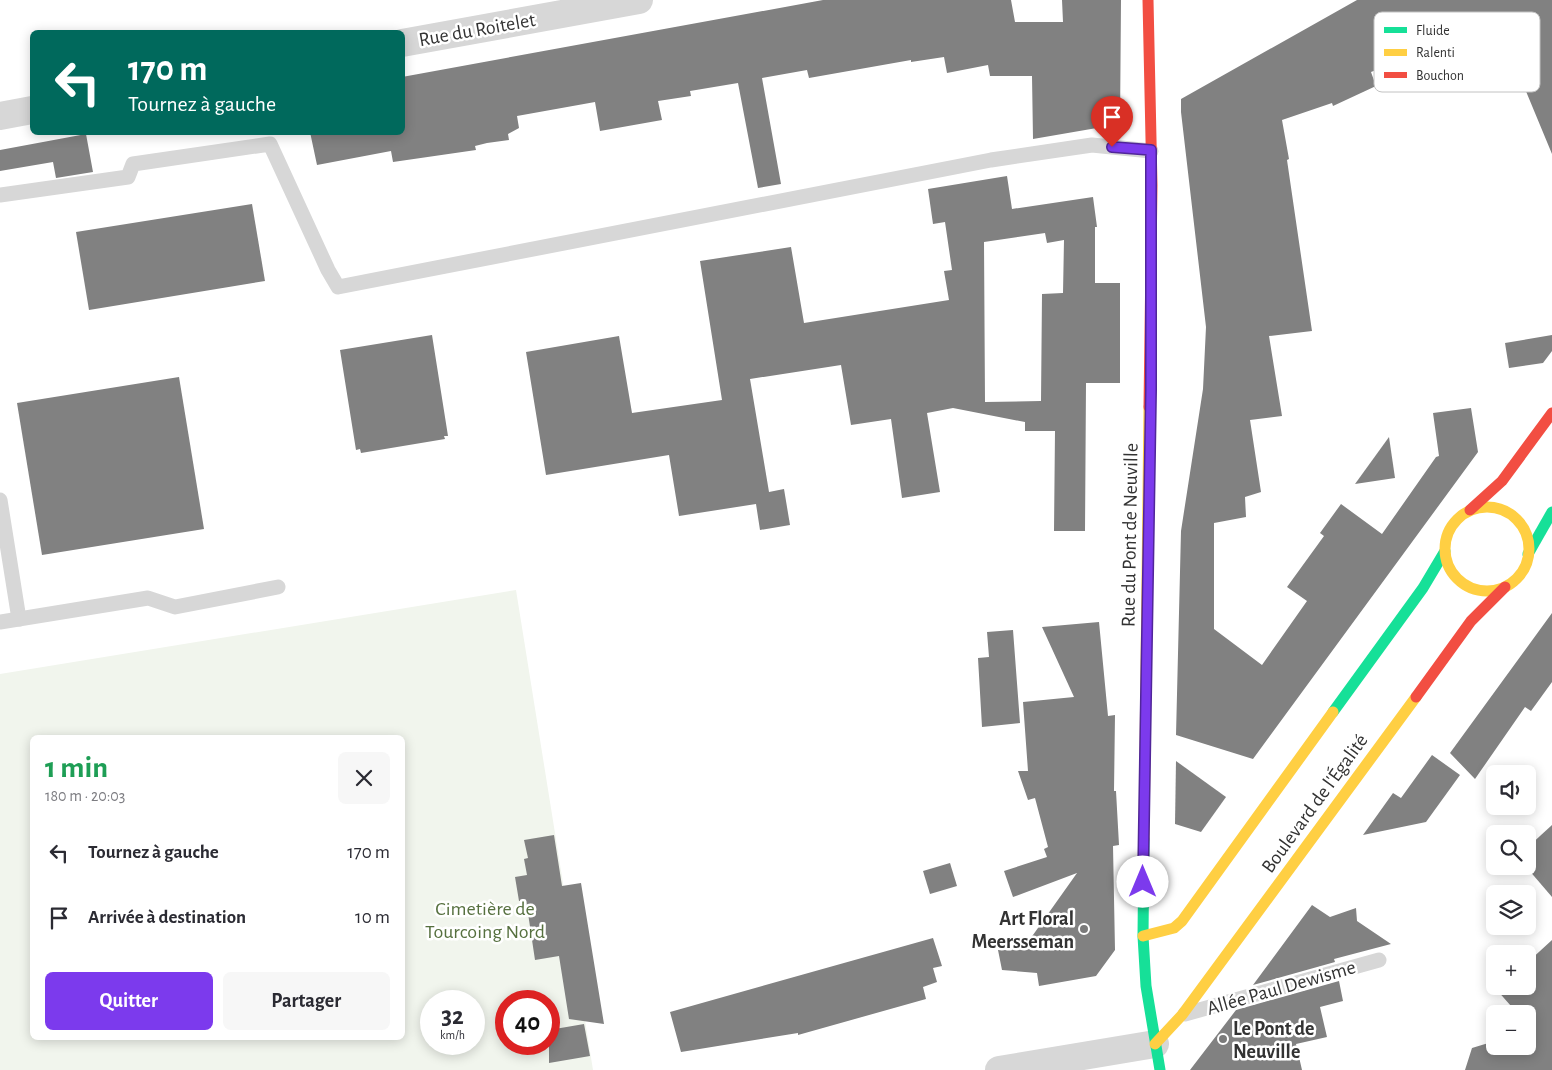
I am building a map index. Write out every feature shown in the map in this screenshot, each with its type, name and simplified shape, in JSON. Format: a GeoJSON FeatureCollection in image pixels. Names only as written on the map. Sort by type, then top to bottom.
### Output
{"type":"FeatureCollection","features":[{"type":"Feature","properties":{"kind":"main road","name":"Rue du Pont de Neuville"},"geometry":{"type":"LineString","coordinates":[[1148,0],[1151,150],[1151,381],[1143,936],[1146,986],[1158,1057]]}},
{"type":"Feature","properties":{"kind":"main road","name":"Boulevard de l'Égalité"},"geometry":{"type":"LineString","coordinates":[[1143,936],[1174,928],[1182,921],[1423,588],[1445,551],[1447,536],[1453,524],[1502,481],[1552,413]]}},
{"type":"Feature","properties":{"kind":"main road"},"geometry":{"type":"LineString","coordinates":[[1470,510],[1489,507],[1513,516],[1524,530],[1528,542],[1528,554]]}},
{"type":"Feature","properties":{"kind":"main road","name":"Boulevard de l'Égalité"},"geometry":{"type":"LineString","coordinates":[[1158,1057],[1182,1015],[1470,621],[1519,576],[1528,554],[1552,512]]}},
{"type":"Feature","properties":{"kind":"main road"},"geometry":{"type":"LineString","coordinates":[[1445,551],[1452,571],[1467,586],[1486,590],[1505,587]]}},
{"type":"Feature","properties":{"kind":"street","name":"Rue du Roitelet"},"geometry":{"type":"LineString","coordinates":[[405,42],[640,0]]}},
{"type":"Feature","properties":{"kind":"street"},"geometry":{"type":"LineString","coordinates":[[0,116],[30,110]]}},
{"type":"Feature","properties":{"kind":"street"},"geometry":{"type":"LineString","coordinates":[[999,1070],[1158,1057]]}},
{"type":"Feature","properties":{"kind":"lane"},"geometry":{"type":"LineString","coordinates":[[0,194],[128,177],[133,164],[270,144],[328,270],[338,287],[991,160],[1092,145],[1151,150]]}},
{"type":"Feature","properties":{"kind":"lane"},"geometry":{"type":"LineString","coordinates":[[0,500],[19,619]]}},
{"type":"Feature","properties":{"kind":"lane"},"geometry":{"type":"LineString","coordinates":[[0,622],[148,598],[174,607],[278,587]]}},
{"type":"Feature","properties":{"kind":"lane","name":"Allée Paul Dewisme"},"geometry":{"type":"LineString","coordinates":[[1182,1015],[1379,960]]}},
{"type":"Feature","properties":{"kind":"green space","name":"Cimetière de Tourcoing Nord"},"geometry":{"type":"Polygon","coordinates":[[[516,590],[593,1070],[0,1070],[0,674],[516,590]]]}},
{"type":"Feature","properties":{"kind":"building"},"geometry":{"type":"Polygon","coordinates":[[[823,0],[1011,0],[1015,22],[1063,22],[1062,0],[1121,0],[1120,124],[1033,139],[1032,76],[990,76],[988,65],[947,73],[944,57],[911,62],[911,60],[809,78],[807,70],[762,78],[781,184],[758,188],[738,83],[690,91],[691,96],[658,101],[662,120],[600,131],[595,102],[517,116],[519,128],[508,134],[509,140],[475,146],[476,150],[393,162],[391,151],[317,165],[311,135],[405,135],[405,76],[823,0]]]}},
{"type":"Feature","properties":{"kind":"building"},"geometry":{"type":"Polygon","coordinates":[[[1357,0],[1552,0],[1552,154],[1526,92],[1540,92],[1540,12],[1374,12],[1374,71],[1371,72],[1374,87],[1333,106],[1332,103],[1282,120],[1312,331],[1269,336],[1282,416],[1250,420],[1261,492],[1245,497],[1246,517],[1214,523],[1214,629],[1262,665],[1307,601],[1287,587],[1324,536],[1320,533],[1341,504],[1382,534],[1436,457],[1439,456],[1433,413],[1471,408],[1478,452],[1253,759],[1176,735],[1181,531],[1203,389],[1206,327],[1181,99],[1357,0]]]}},
{"type":"Feature","properties":{"kind":"building"},"geometry":{"type":"Polygon","coordinates":[[[86,135],[93,172],[56,178],[53,162],[0,171],[0,150],[86,135]]]}},
{"type":"Feature","properties":{"kind":"building"},"geometry":{"type":"Polygon","coordinates":[[[1007,176],[1012,209],[1093,197],[1097,227],[1095,227],[1095,283],[1120,283],[1120,383],[1086,383],[1085,531],[1054,531],[1055,431],[1025,431],[1025,422],[953,408],[927,413],[940,492],[902,498],[891,419],[851,425],[841,365],[750,379],[769,492],[784,489],[790,525],[760,530],[756,504],[679,516],[669,455],[546,475],[526,352],[619,336],[632,413],[722,400],[700,261],[791,247],[804,323],[949,300],[944,271],[952,270],[945,222],[933,224],[928,189],[1007,176]],[[1045,233],[984,242],[985,402],[1041,401],[1042,294],[1063,293],[1064,240],[1047,243],[1045,233]]]}},
{"type":"Feature","properties":{"kind":"building"},"geometry":{"type":"Polygon","coordinates":[[[252,204],[265,281],[89,310],[76,232],[252,204]]]}},
{"type":"Feature","properties":{"kind":"building"},"geometry":{"type":"Polygon","coordinates":[[[432,335],[448,436],[444,436],[445,439],[361,453],[360,449],[356,450],[340,350],[432,335]]]}},
{"type":"Feature","properties":{"kind":"building"},"geometry":{"type":"Polygon","coordinates":[[[1552,335],[1552,351],[1543,363],[1509,368],[1505,343],[1552,335]]]}},
{"type":"Feature","properties":{"kind":"building"},"geometry":{"type":"Polygon","coordinates":[[[179,377],[204,529],[42,555],[17,403],[179,377]]]}},
{"type":"Feature","properties":{"kind":"building"},"geometry":{"type":"Polygon","coordinates":[[[1389,437],[1395,478],[1355,484],[1389,437]]]}},
{"type":"Feature","properties":{"kind":"building"},"geometry":{"type":"Polygon","coordinates":[[[1552,613],[1552,682],[1531,711],[1525,707],[1475,779],[1450,753],[1552,613]]]}},
{"type":"Feature","properties":{"kind":"building"},"geometry":{"type":"Polygon","coordinates":[[[1099,622],[1108,716],[1115,715],[1114,791],[1116,791],[1119,845],[1113,846],[1115,950],[1096,976],[1039,986],[1037,973],[1002,970],[998,950],[1028,942],[1077,873],[1013,897],[1004,871],[1047,857],[1044,849],[1048,847],[1035,798],[1028,800],[1018,771],[1028,771],[1023,702],[1074,697],[1042,627],[1099,622]]]}},
{"type":"Feature","properties":{"kind":"building"},"geometry":{"type":"Polygon","coordinates":[[[1013,630],[1020,723],[982,727],[978,658],[989,657],[987,632],[1013,630]]]}},
{"type":"Feature","properties":{"kind":"building"},"geometry":{"type":"Polygon","coordinates":[[[1432,755],[1460,775],[1426,822],[1363,835],[1393,793],[1401,798],[1432,755]]]}},
{"type":"Feature","properties":{"kind":"building"},"geometry":{"type":"Polygon","coordinates":[[[1176,761],[1226,797],[1201,832],[1175,824],[1176,761]]]}},
{"type":"Feature","properties":{"kind":"building"},"geometry":{"type":"Polygon","coordinates":[[[1552,825],[1552,897],[1533,875],[1536,875],[1536,840],[1552,825]]]}},
{"type":"Feature","properties":{"kind":"building"},"geometry":{"type":"Polygon","coordinates":[[[554,835],[562,886],[581,883],[604,1024],[569,1019],[559,956],[535,960],[526,900],[519,901],[515,877],[527,875],[524,859],[528,858],[524,840],[554,835]]]}},
{"type":"Feature","properties":{"kind":"building"},"geometry":{"type":"Polygon","coordinates":[[[950,863],[957,886],[930,894],[923,871],[950,863]]]}},
{"type":"Feature","properties":{"kind":"building"},"geometry":{"type":"Polygon","coordinates":[[[1312,905],[1330,917],[1356,908],[1357,921],[1391,944],[1334,959],[1335,962],[1253,985],[1312,905]]]}},
{"type":"Feature","properties":{"kind":"building"},"geometry":{"type":"Polygon","coordinates":[[[933,938],[942,966],[933,968],[937,982],[923,987],[926,999],[798,1035],[798,1033],[681,1052],[670,1012],[933,938]]]}},
{"type":"Feature","properties":{"kind":"building"},"geometry":{"type":"Polygon","coordinates":[[[1552,940],[1552,1070],[1465,1070],[1472,1048],[1486,1044],[1486,1055],[1536,1055],[1536,1005],[1510,1005],[1501,995],[1536,995],[1536,955],[1552,940]]]}},
{"type":"Feature","properties":{"kind":"building"},"geometry":{"type":"Polygon","coordinates":[[[1339,981],[1343,1001],[1320,1007],[1327,1037],[1296,1044],[1302,1070],[1190,1070],[1236,1010],[1339,981]]]}},
{"type":"Feature","properties":{"kind":"building"},"geometry":{"type":"Polygon","coordinates":[[[584,1024],[590,1056],[549,1063],[549,1055],[560,1055],[560,1028],[584,1024]]]}},
{"type":"Feature","properties":{"kind":"traffic: fast"},"geometry":{"type":"LineString","coordinates":[[1528,554],[1552,512]]}},
{"type":"Feature","properties":{"kind":"traffic: fast"},"geometry":{"type":"LineString","coordinates":[[1333,712],[1423,588],[1445,551]]}},
{"type":"Feature","properties":{"kind":"traffic: fast"},"geometry":{"type":"LineString","coordinates":[[1144,839],[1143,936],[1146,986],[1160,1070]]}},
{"type":"Feature","properties":{"kind":"traffic: slow"},"geometry":{"type":"LineString","coordinates":[[1144,839],[1149,407]]}},
{"type":"Feature","properties":{"kind":"traffic: slow"},"geometry":{"type":"LineString","coordinates":[[1487,507],[1510,514],[1522,526],[1529,549],[1522,572],[1510,584],[1487,591],[1464,584],[1452,572],[1445,549],[1452,526],[1464,514],[1487,507]]}},
{"type":"Feature","properties":{"kind":"traffic: slow"},"geometry":{"type":"LineString","coordinates":[[1155,1044],[1182,1015],[1416,697]]}},
{"type":"Feature","properties":{"kind":"traffic: slow"},"geometry":{"type":"LineString","coordinates":[[1143,936],[1174,928],[1182,921],[1333,712]]}},
{"type":"Feature","properties":{"kind":"traffic: jam"},"geometry":{"type":"LineString","coordinates":[[1148,0],[1152,185],[1149,407]]}},
{"type":"Feature","properties":{"kind":"traffic: jam"},"geometry":{"type":"LineString","coordinates":[[1470,510],[1502,481],[1552,413]]}},
{"type":"Feature","properties":{"kind":"traffic: jam"},"geometry":{"type":"LineString","coordinates":[[1416,697],[1471,621],[1505,587]]}},
{"type":"Feature","properties":{"kind":"place","name":"Art Floral Meersseman"},"geometry":{"type":"Point","coordinates":[1084,929]}},
{"type":"Feature","properties":{"kind":"place","name":"Le Pont de Neuville"},"geometry":{"type":"Point","coordinates":[1223,1039]}},
{"type":"Feature","properties":{"kind":"route"},"geometry":{"type":"LineString","coordinates":[[1112,147],[1151,150],[1151,390],[1143,882]]}}]}
